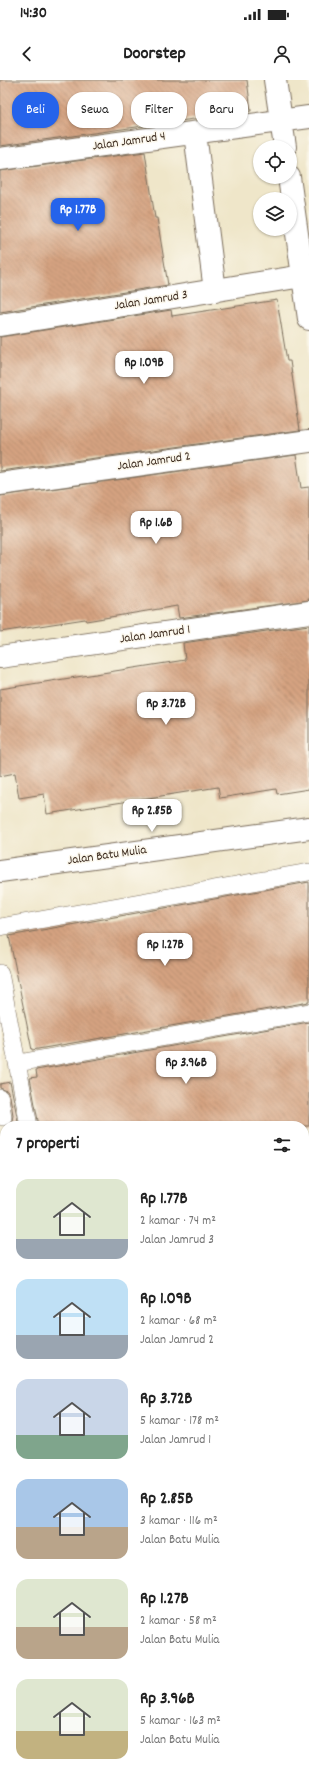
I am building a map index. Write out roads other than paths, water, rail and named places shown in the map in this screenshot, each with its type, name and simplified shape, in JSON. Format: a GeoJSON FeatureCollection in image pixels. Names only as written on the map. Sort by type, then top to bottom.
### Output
{"type":"FeatureCollection","features":[{"type":"Feature","properties":{"kind":"street"},"geometry":{"type":"LineString","coordinates":[[275,80],[284,140]]}},
{"type":"Feature","properties":{"kind":"street","name":"Jalan Jamrud 4"},"geometry":{"type":"LineString","coordinates":[[0,160],[309,117]]}},
{"type":"Feature","properties":{"kind":"street"},"geometry":{"type":"LineString","coordinates":[[194,133],[215,291]]}},
{"type":"Feature","properties":{"kind":"street"},"geometry":{"type":"LineString","coordinates":[[290,184],[306,276],[309,319]]}},
{"type":"Feature","properties":{"kind":"street","name":"Jalan Jamrud 3"},"geometry":{"type":"LineString","coordinates":[[0,325],[306,276]]}},
{"type":"Feature","properties":{"kind":"street","name":"Jalan Jamrud 2"},"geometry":{"type":"LineString","coordinates":[[0,484],[309,441]]}},
{"type":"Feature","properties":{"kind":"street","name":"Jalan Jamrud 1"},"geometry":{"type":"LineString","coordinates":[[0,658],[309,612]]}},
{"type":"Feature","properties":{"kind":"street","name":"Jalan Batu Mulia"},"geometry":{"type":"LineString","coordinates":[[0,871],[309,828]]}},
{"type":"Feature","properties":{"kind":"lane"},"geometry":{"type":"LineString","coordinates":[[0,927],[309,872]]}},
{"type":"Feature","properties":{"kind":"lane"},"geometry":{"type":"LineString","coordinates":[[0,973],[18,1063],[27,1121]]}},
{"type":"Feature","properties":{"kind":"lane"},"geometry":{"type":"LineString","coordinates":[[18,1063],[309,1012]]}},
{"type":"Feature","properties":{"kind":"lane"},"geometry":{"type":"LineString","coordinates":[[0,1098],[3,1117]]}}]}
